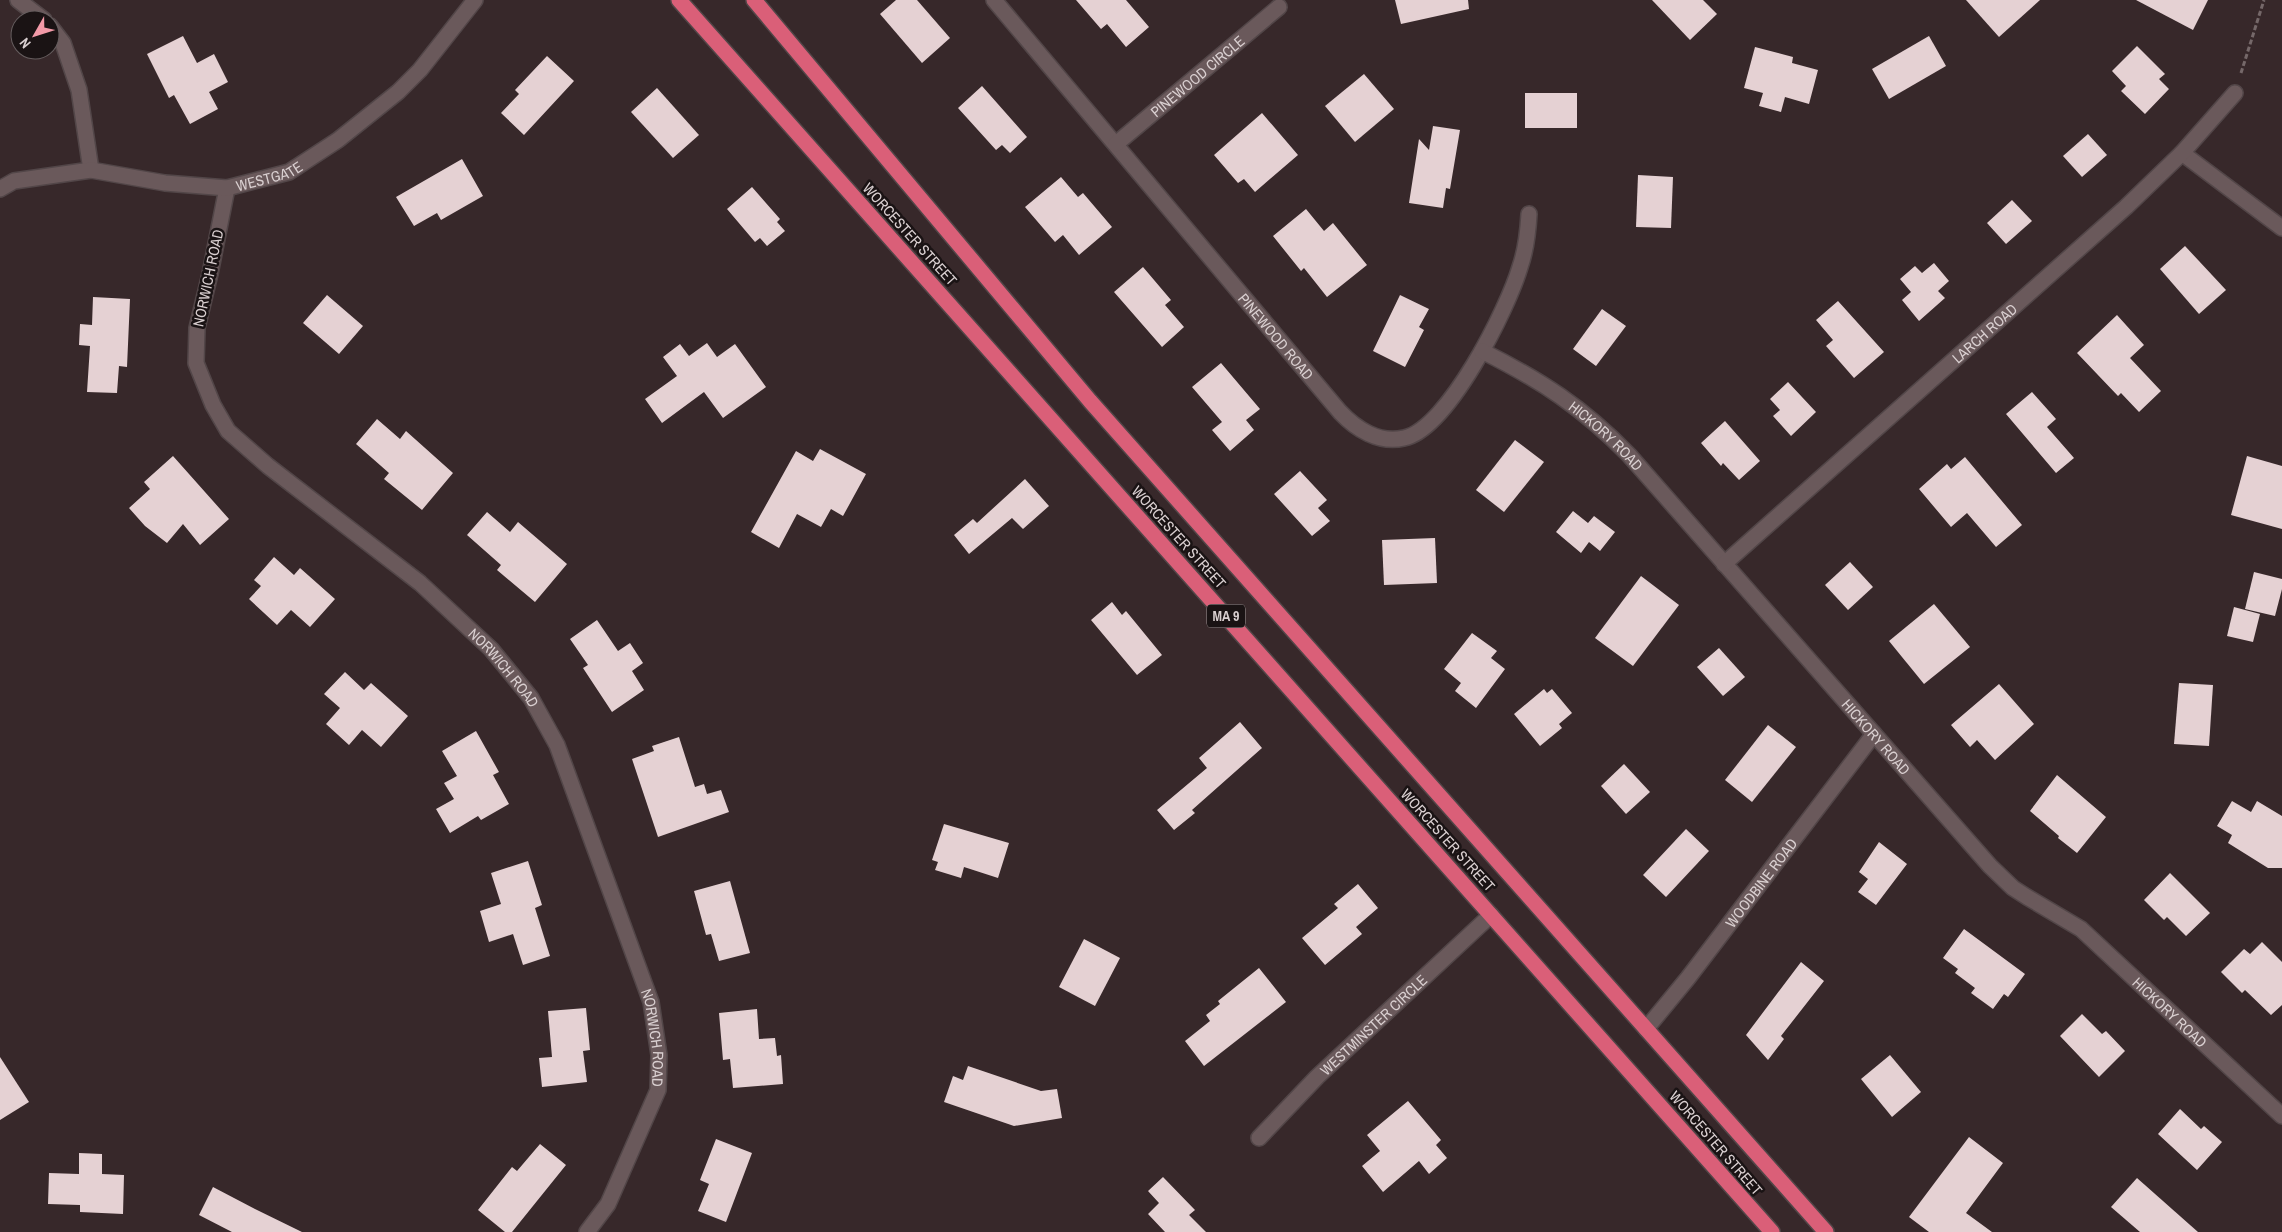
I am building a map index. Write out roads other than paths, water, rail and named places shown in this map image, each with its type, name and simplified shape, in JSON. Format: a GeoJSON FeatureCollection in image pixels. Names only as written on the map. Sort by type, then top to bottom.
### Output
{"type":"FeatureCollection","features":[{"type":"Feature","properties":{"kind":"highway","name":"WORCESTER STREET"},"geometry":{"type":"LineString","coordinates":[[679,0],[1772,1232]]}},
{"type":"Feature","properties":{"kind":"highway","name":"WORCESTER STREET"},"geometry":{"type":"LineString","coordinates":[[754,0],[1090,401],[1826,1232]]}},
{"type":"Feature","properties":{"kind":"street"},"geometry":{"type":"LineString","coordinates":[[18,0],[31,10]]}},
{"type":"Feature","properties":{"kind":"street","name":"WESTGATE"},"geometry":{"type":"LineString","coordinates":[[0,188],[14,181],[91,170],[165,183],[227,188],[289,172],[371,115],[420,70],[475,0]]}},
{"type":"Feature","properties":{"kind":"street","name":"PINEWOOD ROAD"},"geometry":{"type":"LineString","coordinates":[[994,0],[1340,412],[1364,432],[1375,436],[1396,439],[1405,438],[1421,430],[1453,396],[1482,351],[1516,280],[1525,248],[1529,214]]}},
{"type":"Feature","properties":{"kind":"street","name":"PINEWOOD CIRCLE"},"geometry":{"type":"LineString","coordinates":[[1116,144],[1279,7]]}},
{"type":"Feature","properties":{"kind":"street"},"geometry":{"type":"LineString","coordinates":[[60,39],[79,90],[91,170]]}},
{"type":"Feature","properties":{"kind":"street","name":"LARCH ROAD"},"geometry":{"type":"LineString","coordinates":[[1724,564],[2126,207],[2182,153],[2235,93]]}},
{"type":"Feature","properties":{"kind":"street"},"geometry":{"type":"LineString","coordinates":[[2182,153],[2282,228]]}},
{"type":"Feature","properties":{"kind":"street","name":"NORWICH ROAD"},"geometry":{"type":"LineString","coordinates":[[227,188],[210,274],[196,328],[196,363],[213,405],[228,431],[268,466],[420,583],[491,649],[531,698],[557,745],[650,1002],[659,1056],[658,1090],[608,1204],[587,1232]]}},
{"type":"Feature","properties":{"kind":"street","name":"HICKORY ROAD"},"geometry":{"type":"LineString","coordinates":[[1482,351],[1540,382],[1586,414],[1629,455],[2001,878],[2027,898],[2081,929],[2282,1116]]}},
{"type":"Feature","properties":{"kind":"street","name":"WOODBINE ROAD"},"geometry":{"type":"LineString","coordinates":[[1646,1029],[1688,978],[1874,734]]}},
{"type":"Feature","properties":{"kind":"street","name":"WESTMINSTER CIRCLE"},"geometry":{"type":"LineString","coordinates":[[1259,1138],[1317,1076],[1491,915]]}}]}
